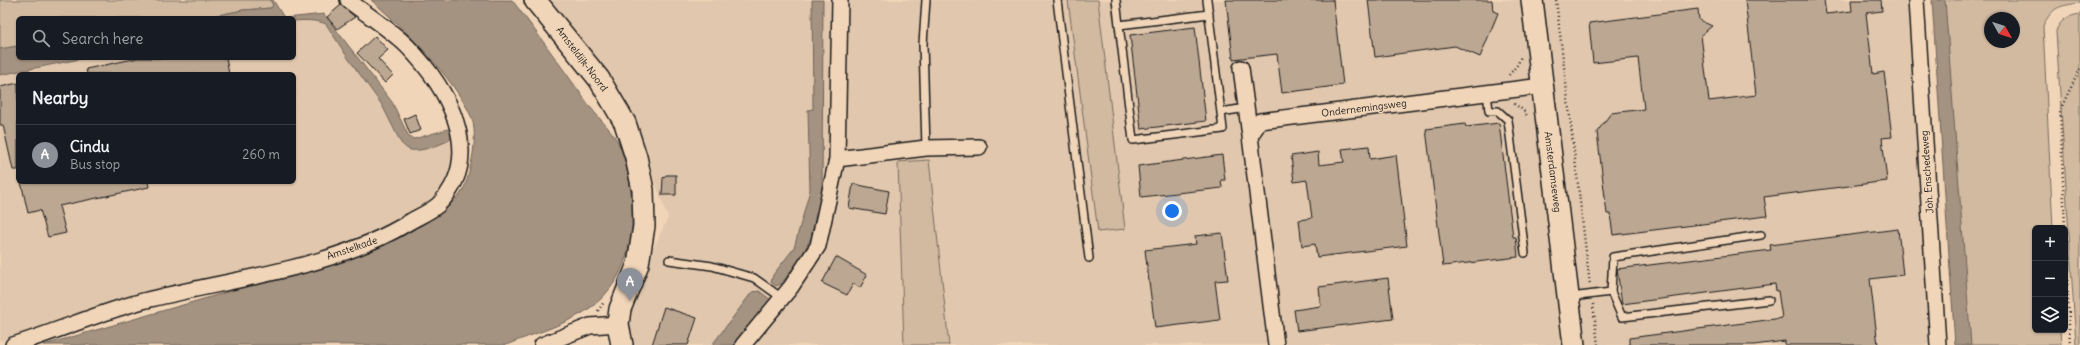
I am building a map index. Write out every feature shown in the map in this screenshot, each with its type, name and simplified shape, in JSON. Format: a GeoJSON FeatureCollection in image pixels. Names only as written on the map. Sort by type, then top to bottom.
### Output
{"type":"FeatureCollection","features":[{"type":"Feature","properties":{"kind":"street","name":"Amstelkade"},"geometry":{"type":"LineString","coordinates":[[13,345],[149,299],[245,278],[342,253],[389,235],[438,205],[452,186],[462,159],[460,133],[451,108],[431,75],[406,45],[348,0]]}},
{"type":"Feature","properties":{"kind":"street","name":"Amsteldijk-Noord"},"geometry":{"type":"LineString","coordinates":[[535,0],[599,79],[626,123],[636,157],[643,190],[644,226],[638,264],[622,300],[618,324]]}},
{"type":"Feature","properties":{"kind":"street"},"geometry":{"type":"LineString","coordinates":[[743,345],[791,287],[818,246],[837,159],[840,0]]}},
{"type":"Feature","properties":{"kind":"street","name":"Amsterdamseweg"},"geometry":{"type":"LineString","coordinates":[[1532,0],[1574,345]]}},
{"type":"Feature","properties":{"kind":"street","name":"Amsterdamseweg"},"geometry":{"type":"LineString","coordinates":[[1543,0],[1585,295],[1586,345]]}},
{"type":"Feature","properties":{"kind":"street","name":"Joh. Enschedeweg"},"geometry":{"type":"LineString","coordinates":[[1916,0],[1938,345]]}},
{"type":"Feature","properties":{"kind":"street"},"geometry":{"type":"LineString","coordinates":[[1241,68],[1276,345]]}},
{"type":"Feature","properties":{"kind":"street","name":"Ondernemingsweg"},"geometry":{"type":"LineString","coordinates":[[1250,136],[1260,121],[1542,86]]}},
{"type":"Feature","properties":{"kind":"street"},"geometry":{"type":"LineString","coordinates":[[837,159],[926,148],[979,147]]}},
{"type":"Feature","properties":{"kind":"street"},"geometry":{"type":"LineString","coordinates":[[542,345],[590,326],[618,324],[622,345]]}},
{"type":"Feature","properties":{"kind":"lane"},"geometry":{"type":"LineString","coordinates":[[926,0],[923,44],[926,148]]}},
{"type":"Feature","properties":{"kind":"lane"},"geometry":{"type":"LineString","coordinates":[[1058,0],[1089,258]]}},
{"type":"Feature","properties":{"kind":"lane"},"geometry":{"type":"LineString","coordinates":[[1116,0],[1134,140],[1223,128],[1208,0]]}},
{"type":"Feature","properties":{"kind":"lane"},"geometry":{"type":"LineString","coordinates":[[1119,25],[1209,14]]}},
{"type":"Feature","properties":{"kind":"lane"},"geometry":{"type":"LineString","coordinates":[[1487,92],[1489,112],[1498,111],[1508,120],[1525,253]]}},
{"type":"Feature","properties":{"kind":"lane"},"geometry":{"type":"LineString","coordinates":[[1221,112],[1246,108]]}},
{"type":"Feature","properties":{"kind":"lane"},"geometry":{"type":"LineString","coordinates":[[1761,235],[1613,257],[1611,292],[1622,317],[1769,300]]}},
{"type":"Feature","properties":{"kind":"lane"},"geometry":{"type":"LineString","coordinates":[[669,260],[712,266],[754,278],[782,298]]}},
{"type":"Feature","properties":{"kind":"lane"},"geometry":{"type":"LineString","coordinates":[[1585,295],[1611,292]]}},
{"type":"Feature","properties":{"kind":"path"},"geometry":{"type":"LineString","coordinates":[[1556,0],[1585,295],[1598,345]]}},
{"type":"Feature","properties":{"kind":"path"},"geometry":{"type":"LineString","coordinates":[[2070,345],[2060,110],[2080,69]]}},
{"type":"Feature","properties":{"kind":"path"},"geometry":{"type":"LineString","coordinates":[[590,326],[605,300]]}},
{"type":"Feature","properties":{"kind":"shaded area"},"geometry":{"type":"Polygon","coordinates":[[[0,0],[270,0],[273,5],[271,8],[243,10],[214,16],[16,16],[16,46],[0,49],[0,0]]]}},
{"type":"Feature","properties":{"kind":"shaded area"},"geometry":{"type":"Polygon","coordinates":[[[270,0],[273,0],[283,16],[214,16],[243,10],[271,8],[273,5],[270,0]]]}},
{"type":"Feature","properties":{"kind":"shaded area"},"geometry":{"type":"Polygon","coordinates":[[[371,0],[512,0],[591,108],[611,132],[620,147],[630,188],[632,210],[631,231],[627,252],[620,272],[609,290],[594,305],[574,318],[506,345],[44,345],[241,288],[306,271],[343,259],[409,229],[443,209],[456,199],[466,183],[473,153],[474,133],[471,116],[452,85],[427,54],[398,24],[371,0]]]}},
{"type":"Feature","properties":{"kind":"shaded area"},"geometry":{"type":"Polygon","coordinates":[[[545,0],[1909,0],[1937,345],[626,345],[622,313],[668,218],[640,139],[545,0]]]}},
{"type":"Feature","properties":{"kind":"shaded area"},"geometry":{"type":"Polygon","coordinates":[[[812,0],[823,0],[822,193],[814,232],[800,259],[781,284],[776,286],[771,282],[773,275],[794,248],[810,190],[808,110],[813,109],[812,0]]]}},
{"type":"Feature","properties":{"kind":"shaded area"},"geometry":{"type":"Polygon","coordinates":[[[1068,0],[1098,0],[1125,229],[1098,232],[1068,0]]]}},
{"type":"Feature","properties":{"kind":"shaded area"},"geometry":{"type":"Polygon","coordinates":[[[1932,0],[1945,0],[1971,345],[1955,345],[1932,0]]]}},
{"type":"Feature","properties":{"kind":"shaded area"},"geometry":{"type":"Polygon","coordinates":[[[1937,0],[2080,0],[2080,3],[2057,8],[2050,14],[2043,26],[2053,225],[2032,225],[2032,333],[2060,333],[2061,345],[1962,345],[1937,0]]]}},
{"type":"Feature","properties":{"kind":"shaded area"},"geometry":{"type":"Polygon","coordinates":[[[324,14],[392,102],[409,137],[414,139],[448,129],[453,131],[452,138],[443,143],[424,149],[412,150],[406,148],[401,143],[382,105],[348,58],[326,24],[302,20],[296,21],[296,17],[324,14]]]}},
{"type":"Feature","properties":{"kind":"shaded area"},"geometry":{"type":"Polygon","coordinates":[[[2080,14],[2080,345],[2076,345],[2056,31],[2062,21],[2080,14]]]}},
{"type":"Feature","properties":{"kind":"shaded area"},"geometry":{"type":"Polygon","coordinates":[[[308,19],[326,24],[348,58],[382,105],[401,143],[409,150],[416,151],[452,138],[456,155],[445,188],[430,205],[341,249],[242,273],[148,292],[0,341],[0,75],[75,60],[296,60],[296,21],[308,19]]]}},
{"type":"Feature","properties":{"kind":"shaded area"},"geometry":{"type":"Polygon","coordinates":[[[16,46],[16,60],[75,60],[0,75],[0,49],[16,46]]]}},
{"type":"Feature","properties":{"kind":"shaded area"},"geometry":{"type":"Polygon","coordinates":[[[929,160],[949,345],[904,345],[898,162],[929,160]]]}},
{"type":"Feature","properties":{"kind":"shaded area"},"geometry":{"type":"Polygon","coordinates":[[[759,291],[771,300],[738,345],[712,345],[752,292],[759,291]]]}},
{"type":"Feature","properties":{"kind":"building"},"geometry":{"type":"Polygon","coordinates":[[[1226,0],[1333,0],[1343,85],[1282,93],[1277,54],[1233,59],[1226,0]]]}},
{"type":"Feature","properties":{"kind":"building"},"geometry":{"type":"Polygon","coordinates":[[[1368,0],[1492,0],[1493,11],[1498,13],[1480,57],[1455,46],[1375,57],[1368,0]]]}},
{"type":"Feature","properties":{"kind":"building"},"geometry":{"type":"Polygon","coordinates":[[[1745,0],[1824,0],[1826,14],[1852,11],[1851,0],[1881,0],[1882,11],[1866,13],[1873,74],[1884,72],[1892,137],[1882,138],[1887,181],[1764,197],[1767,216],[1613,235],[1610,214],[1607,214],[1597,132],[1611,113],[1644,109],[1638,58],[1593,63],[1589,23],[1698,9],[1699,20],[1712,26],[1701,35],[1709,101],[1756,95],[1745,0]]]}},
{"type":"Feature","properties":{"kind":"building"},"geometry":{"type":"Polygon","coordinates":[[[341,5],[355,17],[337,29],[327,17],[341,5]]]}},
{"type":"Feature","properties":{"kind":"building"},"geometry":{"type":"Polygon","coordinates":[[[1195,27],[1206,121],[1141,129],[1130,35],[1195,27]]]}},
{"type":"Feature","properties":{"kind":"building"},"geometry":{"type":"Polygon","coordinates":[[[375,36],[388,50],[378,59],[393,75],[385,83],[357,53],[375,36]]]}},
{"type":"Feature","properties":{"kind":"building"},"geometry":{"type":"Polygon","coordinates":[[[129,60],[226,60],[229,72],[87,72],[86,69],[129,60]]]}},
{"type":"Feature","properties":{"kind":"building"},"geometry":{"type":"Polygon","coordinates":[[[16,83],[16,170],[13,170],[3,125],[0,125],[0,87],[16,83]]]}},
{"type":"Feature","properties":{"kind":"building"},"geometry":{"type":"Polygon","coordinates":[[[415,114],[421,130],[410,134],[404,119],[415,114]]]}},
{"type":"Feature","properties":{"kind":"building"},"geometry":{"type":"Polygon","coordinates":[[[1499,123],[1513,237],[1516,237],[1518,257],[1443,266],[1426,129],[1465,124],[1466,127],[1499,123]]]}},
{"type":"Feature","properties":{"kind":"building"},"geometry":{"type":"Polygon","coordinates":[[[1369,146],[1370,159],[1396,155],[1407,246],[1317,257],[1315,244],[1302,246],[1299,220],[1312,218],[1307,180],[1294,182],[1291,156],[1318,152],[1319,165],[1344,162],[1342,149],[1369,146]]]}},
{"type":"Feature","properties":{"kind":"building"},"geometry":{"type":"Polygon","coordinates":[[[1222,155],[1225,180],[1221,180],[1222,188],[1141,197],[1138,166],[1222,155]]]}},
{"type":"Feature","properties":{"kind":"building"},"geometry":{"type":"Polygon","coordinates":[[[666,175],[676,175],[676,195],[662,195],[663,178],[666,175]]]}},
{"type":"Feature","properties":{"kind":"building"},"geometry":{"type":"Polygon","coordinates":[[[21,184],[148,184],[149,187],[59,206],[66,233],[48,237],[40,210],[28,213],[21,184]]]}},
{"type":"Feature","properties":{"kind":"building"},"geometry":{"type":"Polygon","coordinates":[[[853,184],[889,191],[885,214],[849,208],[853,184]]]}},
{"type":"Feature","properties":{"kind":"building"},"geometry":{"type":"Polygon","coordinates":[[[1898,229],[1903,275],[1870,279],[1878,345],[1785,345],[1785,341],[1754,345],[1629,345],[1629,338],[1782,318],[1778,291],[1776,291],[1775,284],[1622,304],[1617,269],[1771,250],[1770,245],[1898,229]]]}},
{"type":"Feature","properties":{"kind":"building"},"geometry":{"type":"Polygon","coordinates":[[[1222,233],[1228,280],[1215,281],[1220,320],[1155,328],[1145,250],[1196,244],[1195,236],[1222,233]]]}},
{"type":"Feature","properties":{"kind":"building"},"geometry":{"type":"Polygon","coordinates":[[[836,257],[867,275],[860,288],[853,284],[847,295],[822,283],[836,257]]]}},
{"type":"Feature","properties":{"kind":"building"},"geometry":{"type":"Polygon","coordinates":[[[1388,278],[1393,319],[1297,331],[1294,310],[1321,306],[1319,287],[1388,278]]]}},
{"type":"Feature","properties":{"kind":"building"},"geometry":{"type":"Polygon","coordinates":[[[664,307],[697,318],[688,345],[652,345],[664,307]]]}},
{"type":"Feature","properties":{"kind":"place","name":"Cindu"},"geometry":{"type":"Point","coordinates":[630,301]}}]}
